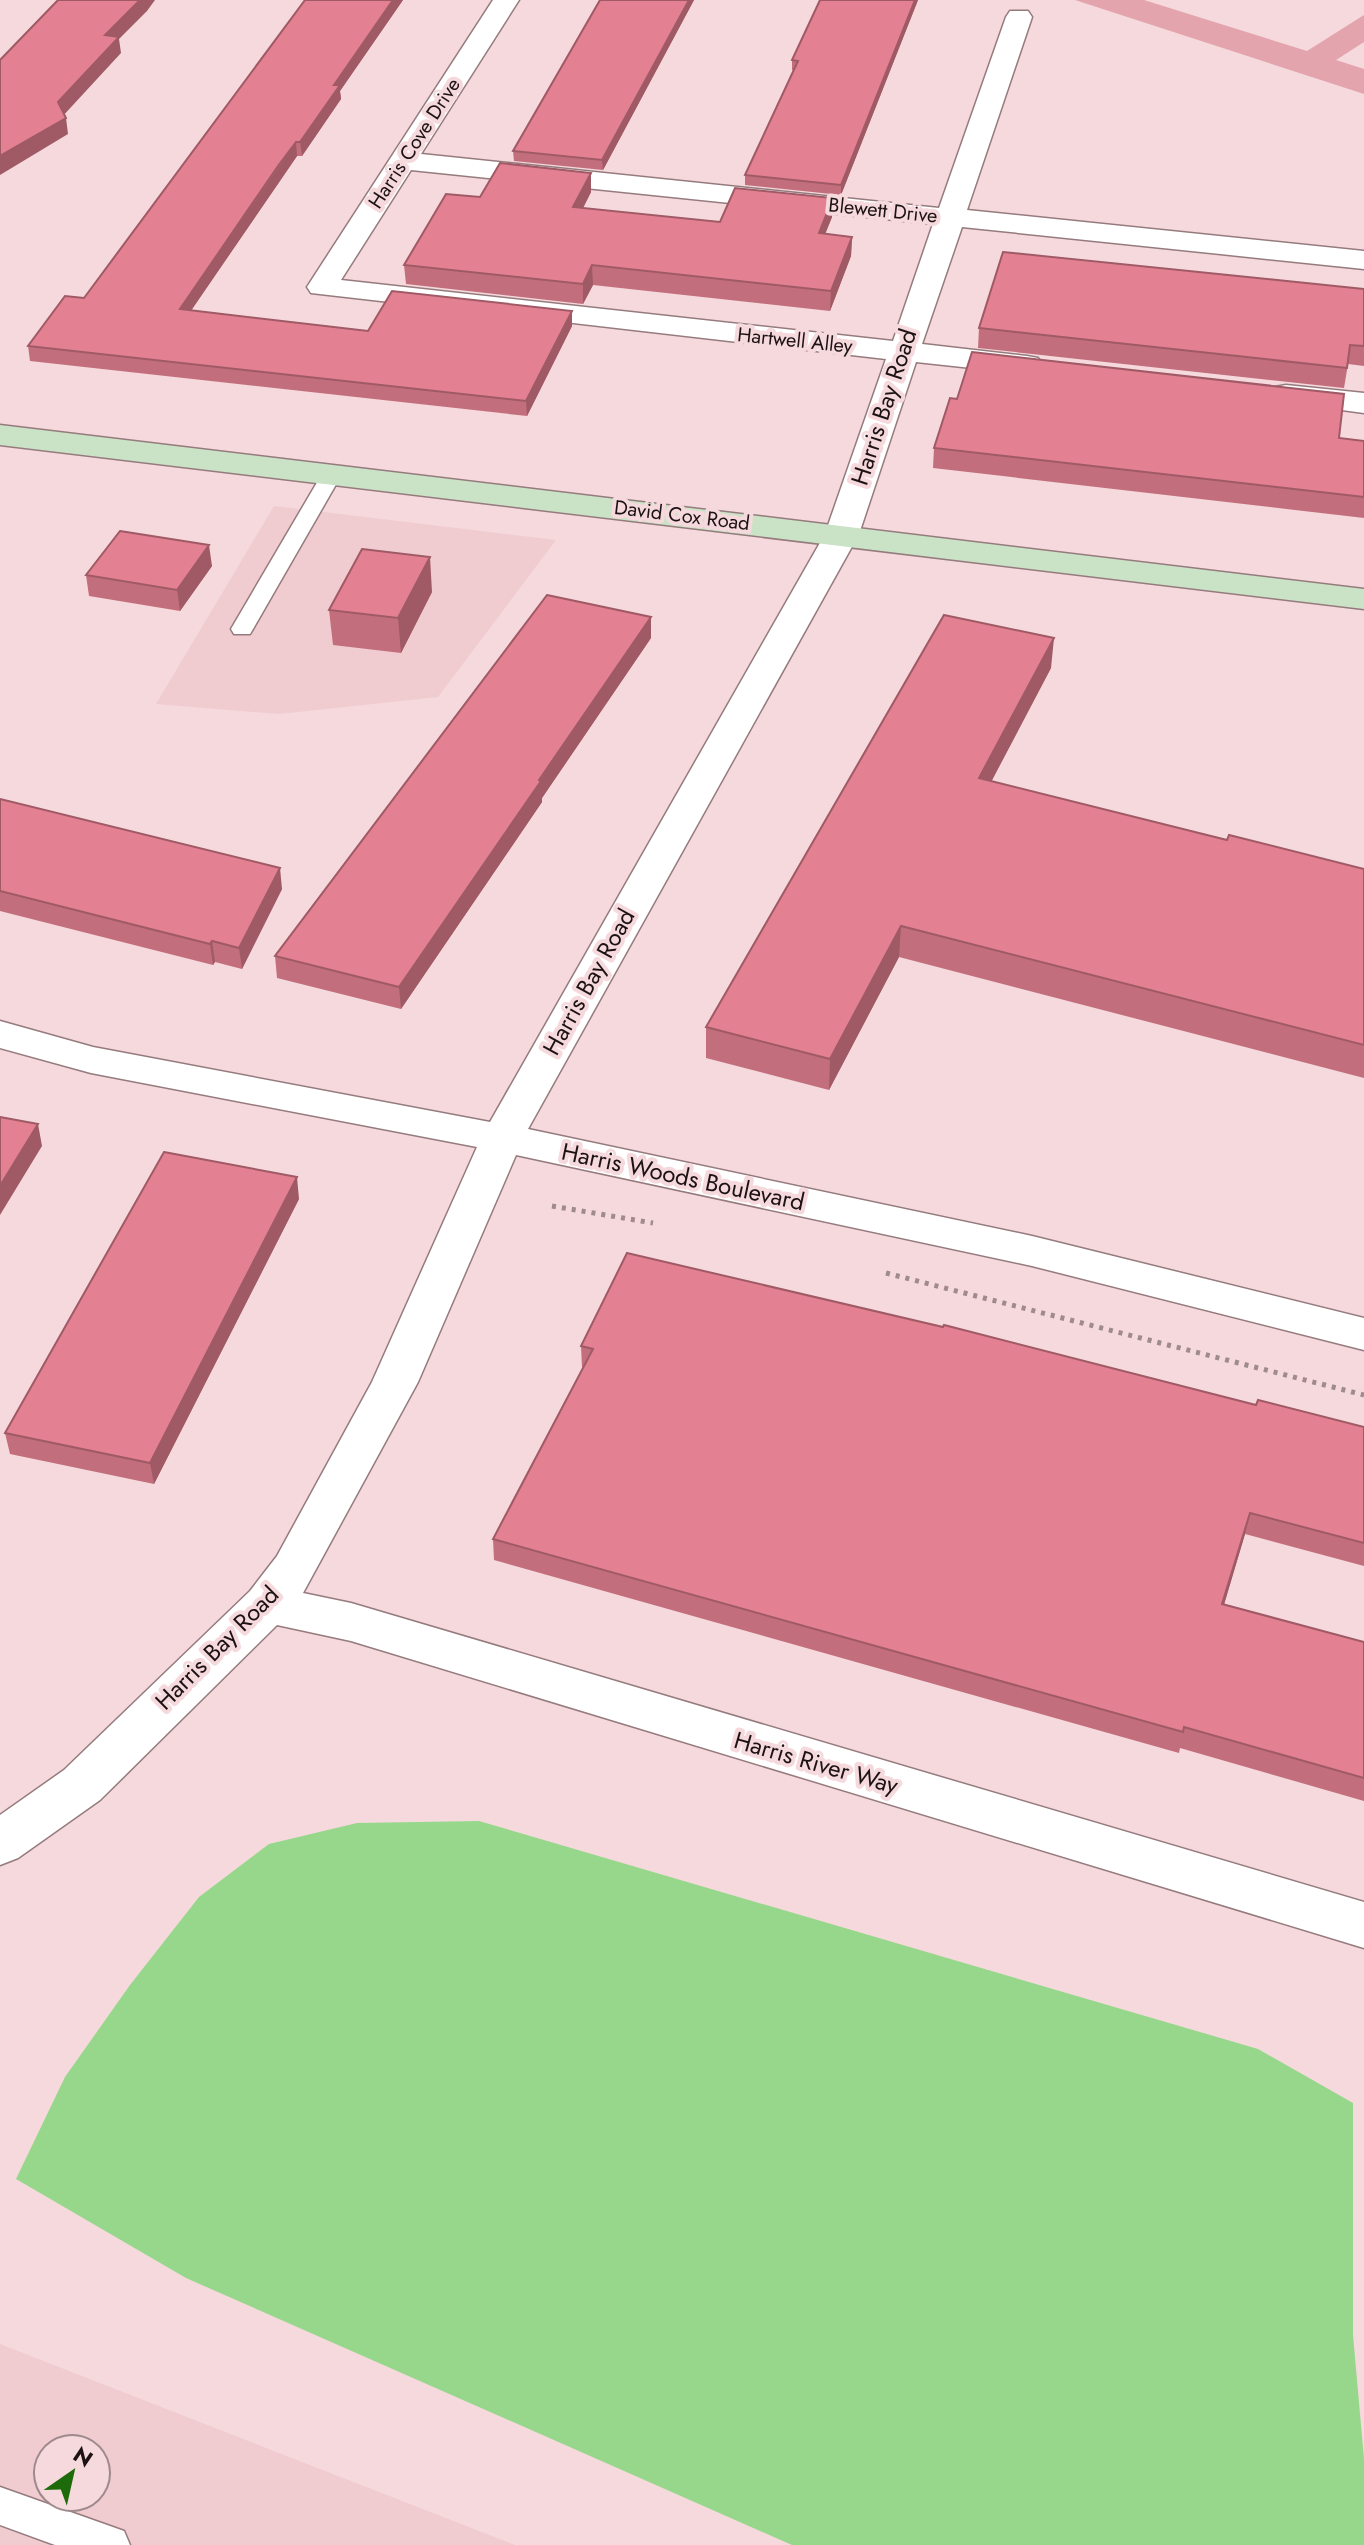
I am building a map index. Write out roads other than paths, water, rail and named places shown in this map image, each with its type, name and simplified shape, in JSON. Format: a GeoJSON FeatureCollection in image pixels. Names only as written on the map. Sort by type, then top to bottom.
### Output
{"type":"FeatureCollection","features":[{"type":"Feature","properties":{"kind":"main road","name":"David Cox Road"},"geometry":{"type":"LineString","coordinates":[[0,435],[1364,599]]}},
{"type":"Feature","properties":{"kind":"street","name":"Harris Cove Drive"},"geometry":{"type":"LineString","coordinates":[[322,287],[506,0]]}},
{"type":"Feature","properties":{"kind":"street","name":"Harris Bay Road"},"geometry":{"type":"LineString","coordinates":[[0,1843],[82,1785],[267,1604],[294,1569],[395,1382],[502,1138],[842,534],[1019,17]]}},
{"type":"Feature","properties":{"kind":"street","name":"Blewett Drive"},"geometry":{"type":"LineString","coordinates":[[403,161],[1364,260]]}},
{"type":"Feature","properties":{"kind":"street","name":"Hartwell Alley"},"geometry":{"type":"LineString","coordinates":[[322,287],[1050,368]]}},
{"type":"Feature","properties":{"kind":"street"},"geometry":{"type":"LineString","coordinates":[[1254,391],[1364,403]]}},
{"type":"Feature","properties":{"kind":"street","name":"Harris Woods Boulevard"},"geometry":{"type":"LineString","coordinates":[[0,1034],[91,1060],[502,1138],[1032,1251],[1364,1334]]}},
{"type":"Feature","properties":{"kind":"street","name":"Harris River Way"},"geometry":{"type":"LineString","coordinates":[[267,1604],[351,1622],[1364,1925]]}},
{"type":"Feature","properties":{"kind":"lane"},"geometry":{"type":"LineString","coordinates":[[242,629],[332,474]]}},
{"type":"Feature","properties":{"kind":"lane"},"geometry":{"type":"LineString","coordinates":[[0,2506],[110,2545]]}}]}
